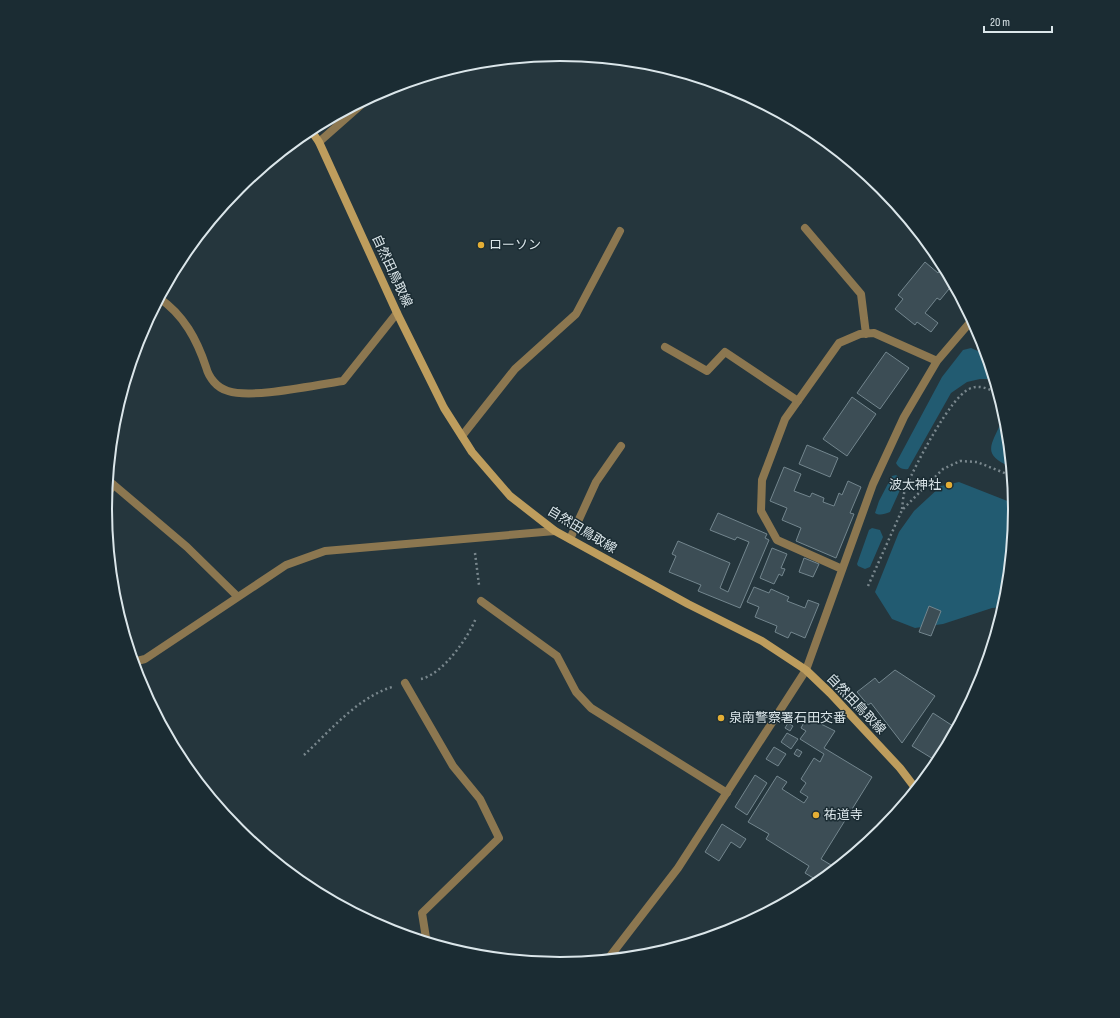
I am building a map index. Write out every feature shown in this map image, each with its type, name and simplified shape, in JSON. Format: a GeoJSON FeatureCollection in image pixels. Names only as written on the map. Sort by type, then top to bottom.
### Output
{"type":"FeatureCollection","features":[{"type":"Feature","properties":{"kind":"main road","name":"自然田鳥取線"},"geometry":{"type":"LineString","coordinates":[[314,135],[319,142],[398,313],[444,408],[472,452],[510,496],[555,531],[688,604],[762,641],[806,670],[830,693],[900,768],[913,785]]}},
{"type":"Feature","properties":{"kind":"street"},"geometry":{"type":"LineString","coordinates":[[319,142],[353,112]]}},
{"type":"Feature","properties":{"kind":"street"},"geometry":{"type":"LineString","coordinates":[[805,228],[861,294],[866,334]]}},
{"type":"Feature","properties":{"kind":"street"},"geometry":{"type":"LineString","coordinates":[[462,436],[515,369],[576,314],[620,231]]}},
{"type":"Feature","properties":{"kind":"street"},"geometry":{"type":"LineString","coordinates":[[163,302],[188,326],[199,345],[207,370],[213,382],[227,391],[252,394],[343,381],[398,313]]}},
{"type":"Feature","properties":{"kind":"street"},"geometry":{"type":"LineString","coordinates":[[612,954],[678,868],[806,670],[876,477],[904,417],[936,361],[968,325]]}},
{"type":"Feature","properties":{"kind":"street"},"geometry":{"type":"LineString","coordinates":[[842,569],[777,540],[761,511],[762,480],[785,419],[839,343],[866,334],[874,333],[936,361]]}},
{"type":"Feature","properties":{"kind":"street"},"geometry":{"type":"LineString","coordinates":[[665,346],[707,371],[725,352],[798,400]]}},
{"type":"Feature","properties":{"kind":"street"},"geometry":{"type":"LineString","coordinates":[[570,539],[596,482],[622,446]]}},
{"type":"Feature","properties":{"kind":"street"},"geometry":{"type":"LineString","coordinates":[[113,484],[187,547],[238,597]]}},
{"type":"Feature","properties":{"kind":"street"},"geometry":{"type":"LineString","coordinates":[[139,661],[145,659],[286,565],[325,551],[555,531]]}},
{"type":"Feature","properties":{"kind":"street"},"geometry":{"type":"LineString","coordinates":[[481,601],[557,656],[576,692],[591,708],[727,793]]}},
{"type":"Feature","properties":{"kind":"street"},"geometry":{"type":"LineString","coordinates":[[405,683],[453,766],[480,799],[499,838],[422,913],[426,936]]}},
{"type":"Feature","properties":{"kind":"path"},"geometry":{"type":"LineString","coordinates":[[868,586],[902,510],[906,487],[949,407],[958,396],[970,388],[981,386],[992,391]]}},
{"type":"Feature","properties":{"kind":"path"},"geometry":{"type":"LineString","coordinates":[[902,510],[943,469],[960,461],[977,462],[1006,474]]}},
{"type":"Feature","properties":{"kind":"path"},"geometry":{"type":"LineString","coordinates":[[304,755],[354,709],[378,691],[429,677],[452,658],[476,620],[481,601],[473,538]]}},
{"type":"Feature","properties":{"kind":"shaded area"},"geometry":{"type":"Polygon","coordinates":[[[971,348],[979,352],[988,379],[967,382],[951,393],[908,469],[900,468],[896,463],[942,377],[963,350],[971,348]]]}},
{"type":"Feature","properties":{"kind":"shaded area"},"geometry":{"type":"Polygon","coordinates":[[[1000,425],[1005,464],[995,458],[991,448],[1000,425]]]}},
{"type":"Feature","properties":{"kind":"shaded area"},"geometry":{"type":"Polygon","coordinates":[[[896,475],[900,478],[900,490],[890,512],[880,515],[875,513],[879,501],[892,476],[896,475]]]}},
{"type":"Feature","properties":{"kind":"shaded area"},"geometry":{"type":"Polygon","coordinates":[[[959,482],[1008,501],[1007,538],[999,596],[997,608],[943,624],[915,628],[892,619],[875,592],[899,532],[914,511],[941,486],[959,482]]]}},
{"type":"Feature","properties":{"kind":"shaded area"},"geometry":{"type":"Polygon","coordinates":[[[872,528],[880,530],[883,537],[870,567],[865,569],[857,564],[869,530],[872,528]]]}},
{"type":"Feature","properties":{"kind":"building"},"geometry":{"type":"Polygon","coordinates":[[[925,262],[938,273],[939,271],[950,288],[940,300],[937,298],[925,313],[938,323],[931,332],[917,322],[915,325],[895,309],[903,299],[898,295],[925,262]]]}},
{"type":"Feature","properties":{"kind":"building"},"geometry":{"type":"Polygon","coordinates":[[[886,352],[909,368],[880,409],[857,393],[886,352]]]}},
{"type":"Feature","properties":{"kind":"building"},"geometry":{"type":"Polygon","coordinates":[[[852,397],[876,414],[847,456],[823,439],[852,397]]]}},
{"type":"Feature","properties":{"kind":"building"},"geometry":{"type":"Polygon","coordinates":[[[807,445],[838,458],[830,477],[799,464],[807,445]]]}},
{"type":"Feature","properties":{"kind":"building"},"geometry":{"type":"Polygon","coordinates":[[[784,467],[801,474],[794,491],[810,497],[812,493],[824,498],[823,502],[834,506],[839,493],[842,495],[848,481],[861,487],[850,513],[854,514],[836,558],[796,541],[801,528],[782,520],[787,508],[770,501],[784,467]]]}},
{"type":"Feature","properties":{"kind":"building"},"geometry":{"type":"Polygon","coordinates":[[[718,513],[767,534],[765,538],[769,540],[740,608],[698,591],[701,585],[669,572],[676,556],[672,554],[678,541],[730,563],[720,588],[728,592],[749,542],[737,537],[735,540],[710,530],[718,513]]]}},
{"type":"Feature","properties":{"kind":"building"},"geometry":{"type":"Polygon","coordinates":[[[772,548],[787,554],[781,568],[785,569],[782,576],[779,574],[774,584],[760,578],[772,548]]]}},
{"type":"Feature","properties":{"kind":"building"},"geometry":{"type":"Polygon","coordinates":[[[804,558],[819,564],[813,577],[799,572],[804,558]]]}},
{"type":"Feature","properties":{"kind":"building"},"geometry":{"type":"Polygon","coordinates":[[[754,587],[769,593],[771,589],[789,597],[787,601],[805,608],[808,600],[819,604],[805,638],[791,632],[788,638],[775,632],[777,626],[755,617],[759,607],[747,602],[754,587]]]}},
{"type":"Feature","properties":{"kind":"building"},"geometry":{"type":"Polygon","coordinates":[[[929,606],[941,611],[931,636],[919,632],[929,606]]]}},
{"type":"Feature","properties":{"kind":"building"},"geometry":{"type":"Polygon","coordinates":[[[895,670],[935,696],[902,743],[871,703],[868,705],[857,692],[875,678],[879,683],[895,670]]]}},
{"type":"Feature","properties":{"kind":"building"},"geometry":{"type":"Polygon","coordinates":[[[933,713],[952,725],[932,758],[912,746],[933,713]]]}},
{"type":"Feature","properties":{"kind":"building"},"geometry":{"type":"Polygon","coordinates":[[[807,717],[835,731],[824,748],[872,777],[821,859],[831,865],[813,878],[805,873],[809,866],[766,839],[769,834],[748,822],[777,776],[787,782],[782,789],[804,803],[808,797],[800,792],[806,783],[801,779],[814,758],[820,762],[824,754],[800,739],[806,731],[801,728],[807,717]]]}},
{"type":"Feature","properties":{"kind":"building"},"geometry":{"type":"Polygon","coordinates":[[[788,723],[793,726],[790,731],[785,728],[788,723]]]}},
{"type":"Feature","properties":{"kind":"building"},"geometry":{"type":"Polygon","coordinates":[[[787,733],[798,739],[791,749],[781,742],[787,733]]]}},
{"type":"Feature","properties":{"kind":"building"},"geometry":{"type":"Polygon","coordinates":[[[774,747],[786,754],[778,766],[766,759],[774,747]]]}},
{"type":"Feature","properties":{"kind":"building"},"geometry":{"type":"Polygon","coordinates":[[[797,749],[802,752],[799,757],[794,754],[797,749]]]}},
{"type":"Feature","properties":{"kind":"building"},"geometry":{"type":"Polygon","coordinates":[[[755,775],[767,783],[747,815],[735,807],[755,775]]]}},
{"type":"Feature","properties":{"kind":"building"},"geometry":{"type":"Polygon","coordinates":[[[722,824],[746,839],[740,848],[731,842],[719,861],[705,852],[722,824]]]}},
{"type":"Feature","properties":{"kind":"place","name":"ローソン"},"geometry":{"type":"Point","coordinates":[481,245]}},
{"type":"Feature","properties":{"kind":"place","name":"波太神社"},"geometry":{"type":"Point","coordinates":[949,485]}},
{"type":"Feature","properties":{"kind":"place","name":"泉南警察署石田交番"},"geometry":{"type":"Point","coordinates":[721,718]}},
{"type":"Feature","properties":{"kind":"place","name":"祐道寺"},"geometry":{"type":"Point","coordinates":[816,815]}}]}
